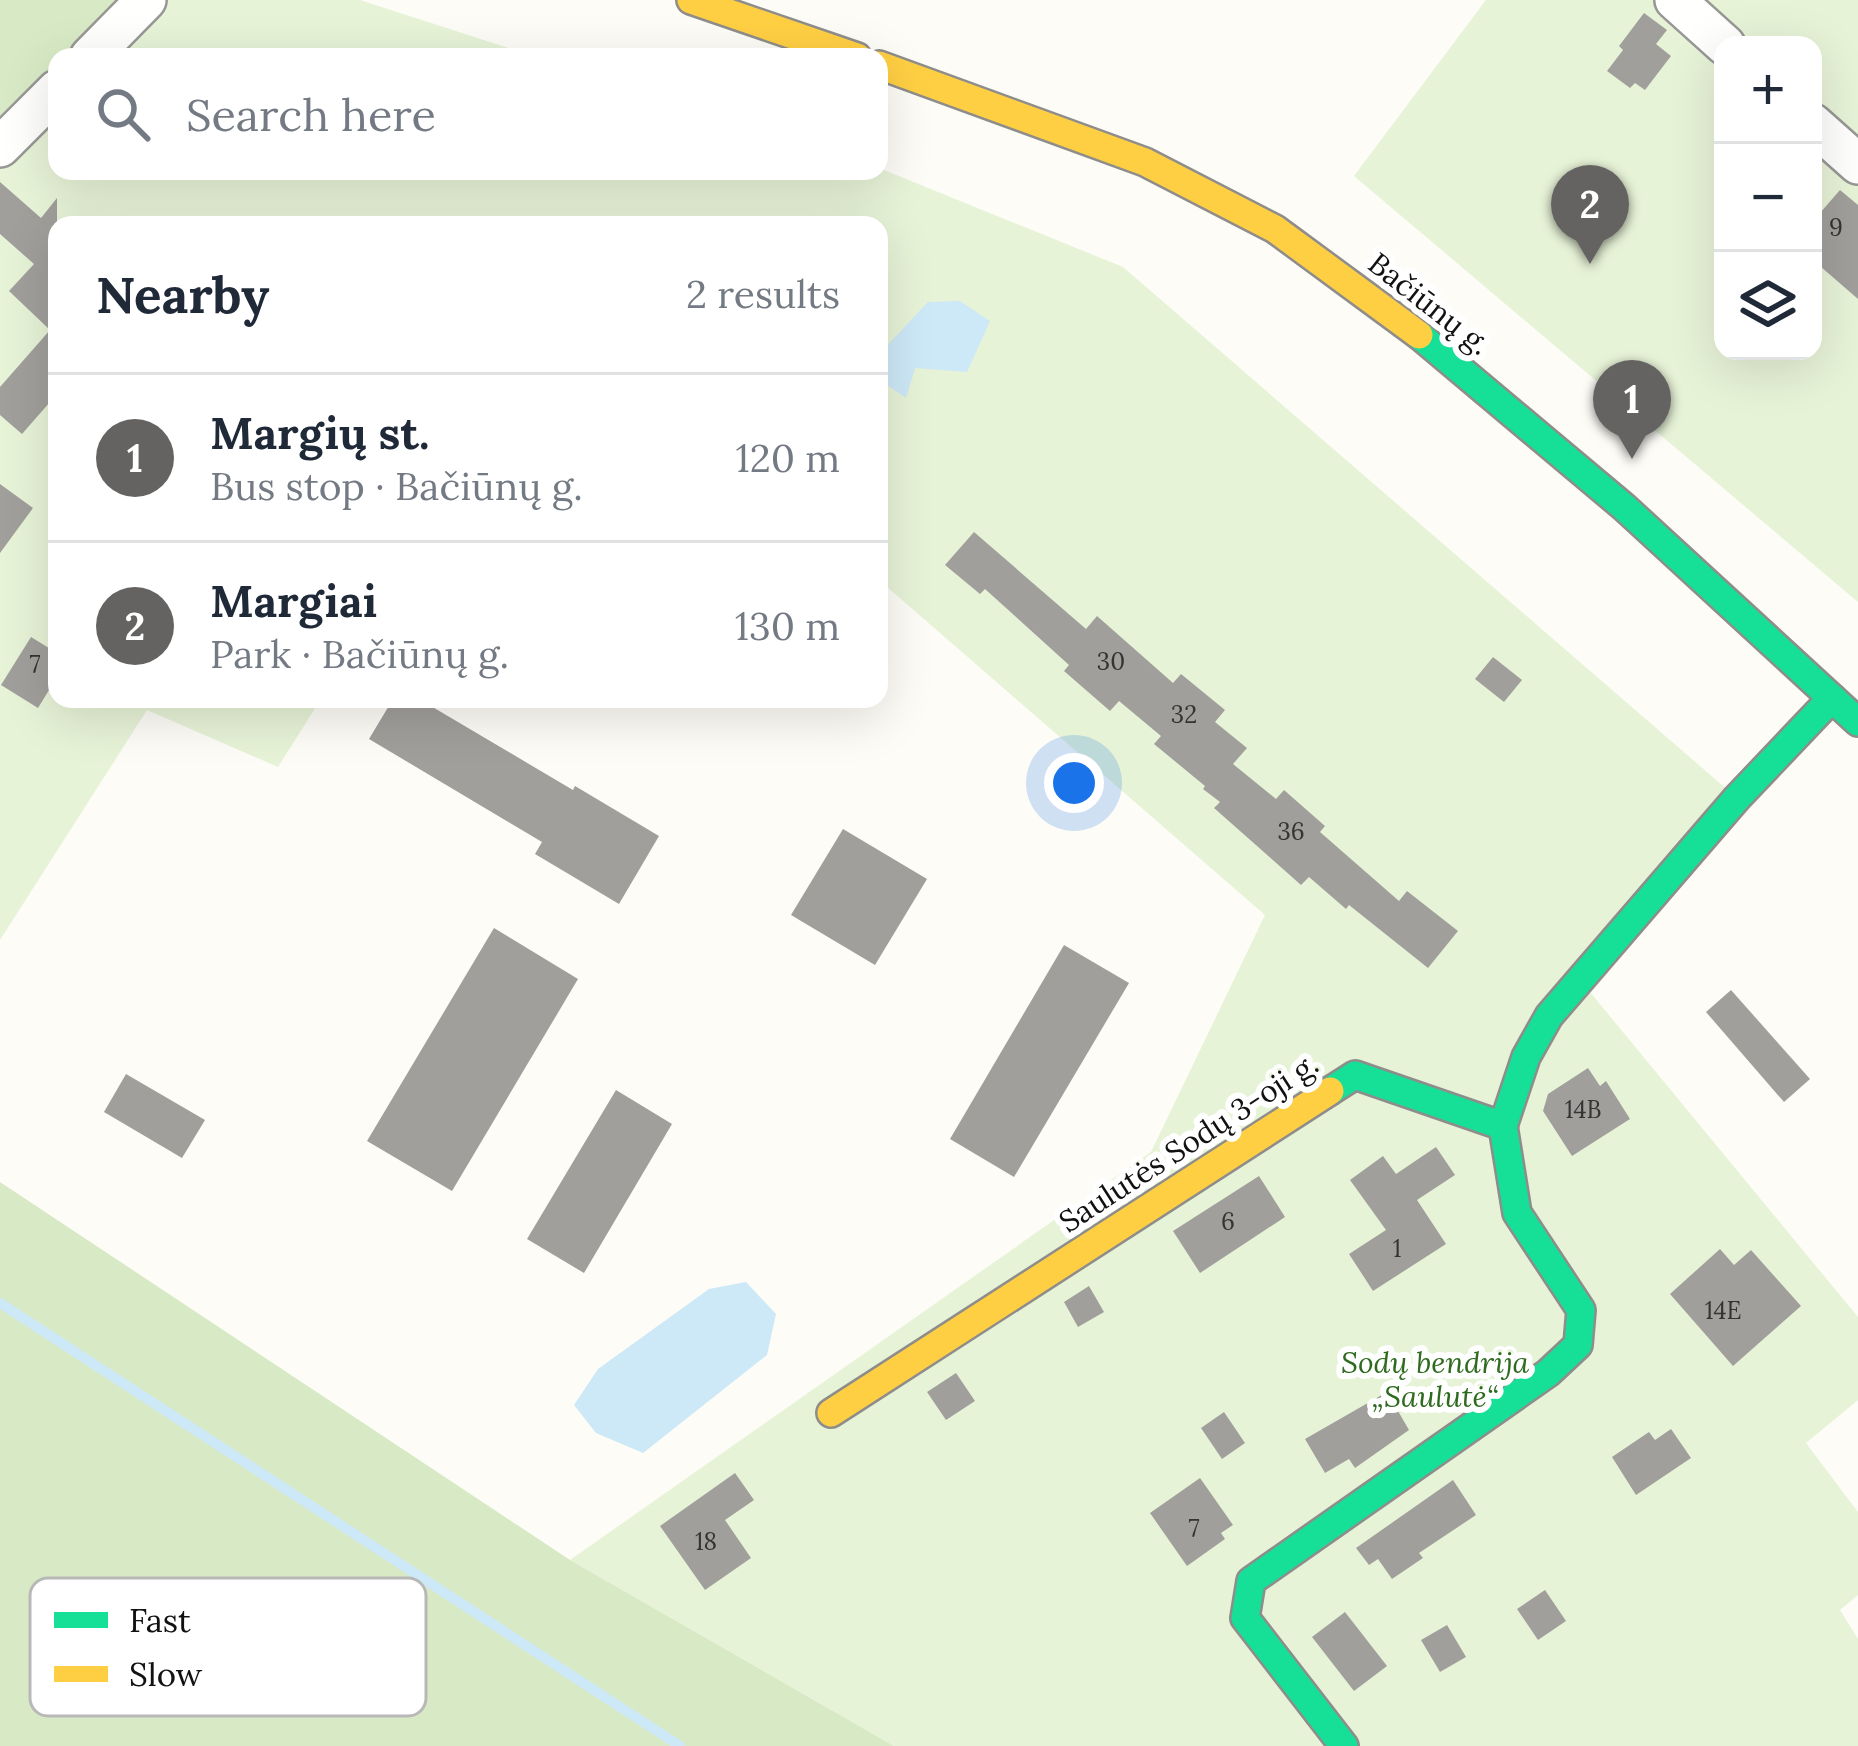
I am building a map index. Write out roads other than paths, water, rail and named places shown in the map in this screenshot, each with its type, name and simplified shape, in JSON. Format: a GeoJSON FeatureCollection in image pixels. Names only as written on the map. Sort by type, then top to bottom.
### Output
{"type":"FeatureCollection","features":[{"type":"Feature","properties":{"kind":"street"},"geometry":{"type":"LineString","coordinates":[[99,48],[146,0]]}},
{"type":"Feature","properties":{"kind":"street"},"geometry":{"type":"LineString","coordinates":[[691,0],[831,48]]}},
{"type":"Feature","properties":{"kind":"street"},"geometry":{"type":"LineString","coordinates":[[1675,0],[1715,36]]}},
{"type":"Feature","properties":{"kind":"street","name":"Bačiūnų g."},"geometry":{"type":"LineString","coordinates":[[888,67],[1145,162],[1275,229],[1412,329],[1624,507],[1858,722]]}},
{"type":"Feature","properties":{"kind":"street"},"geometry":{"type":"LineString","coordinates":[[0,147],[48,99]]}},
{"type":"Feature","properties":{"kind":"street"},"geometry":{"type":"LineString","coordinates":[[1822,132],[1858,164]]}},
{"type":"Feature","properties":{"kind":"street"},"geometry":{"type":"LineString","coordinates":[[1344,1746],[1245,1618],[1251,1581],[1548,1373],[1578,1345],[1581,1310],[1517,1213],[1503,1126],[1526,1057],[1549,1016],[1737,798],[1832,698]]}},
{"type":"Feature","properties":{"kind":"street","name":"Saulutės Sodų 3-oji g."},"geometry":{"type":"LineString","coordinates":[[832,1413],[1354,1075],[1503,1126]]}},
{"type":"Feature","properties":{"kind":"water"},"geometry":{"type":"Polygon","coordinates":[[[960,301],[990,321],[967,372],[915,368],[906,398],[888,386],[888,345],[928,302],[960,301]]]}},
{"type":"Feature","properties":{"kind":"water"},"geometry":{"type":"Polygon","coordinates":[[[746,1282],[776,1314],[767,1355],[643,1453],[596,1433],[574,1405],[598,1369],[709,1289],[746,1282]]]}},
{"type":"Feature","properties":{"kind":"waterway"},"geometry":{"type":"LineString","coordinates":[[0,1303],[422,1578]]}},
{"type":"Feature","properties":{"kind":"waterway"},"geometry":{"type":"LineString","coordinates":[[426,1581],[680,1746]]}},
{"type":"Feature","properties":{"kind":"place","name":"Margiai"},"geometry":{"type":"Point","coordinates":[1590,264]}},
{"type":"Feature","properties":{"kind":"place","name":"Margių st."},"geometry":{"type":"Point","coordinates":[1632,459]}},
{"type":"Feature","properties":{"kind":"park label","name":"Sodų bendrija „Saulutė“"},"geometry":{"type":"Point","coordinates":[1435,1380]}}]}
